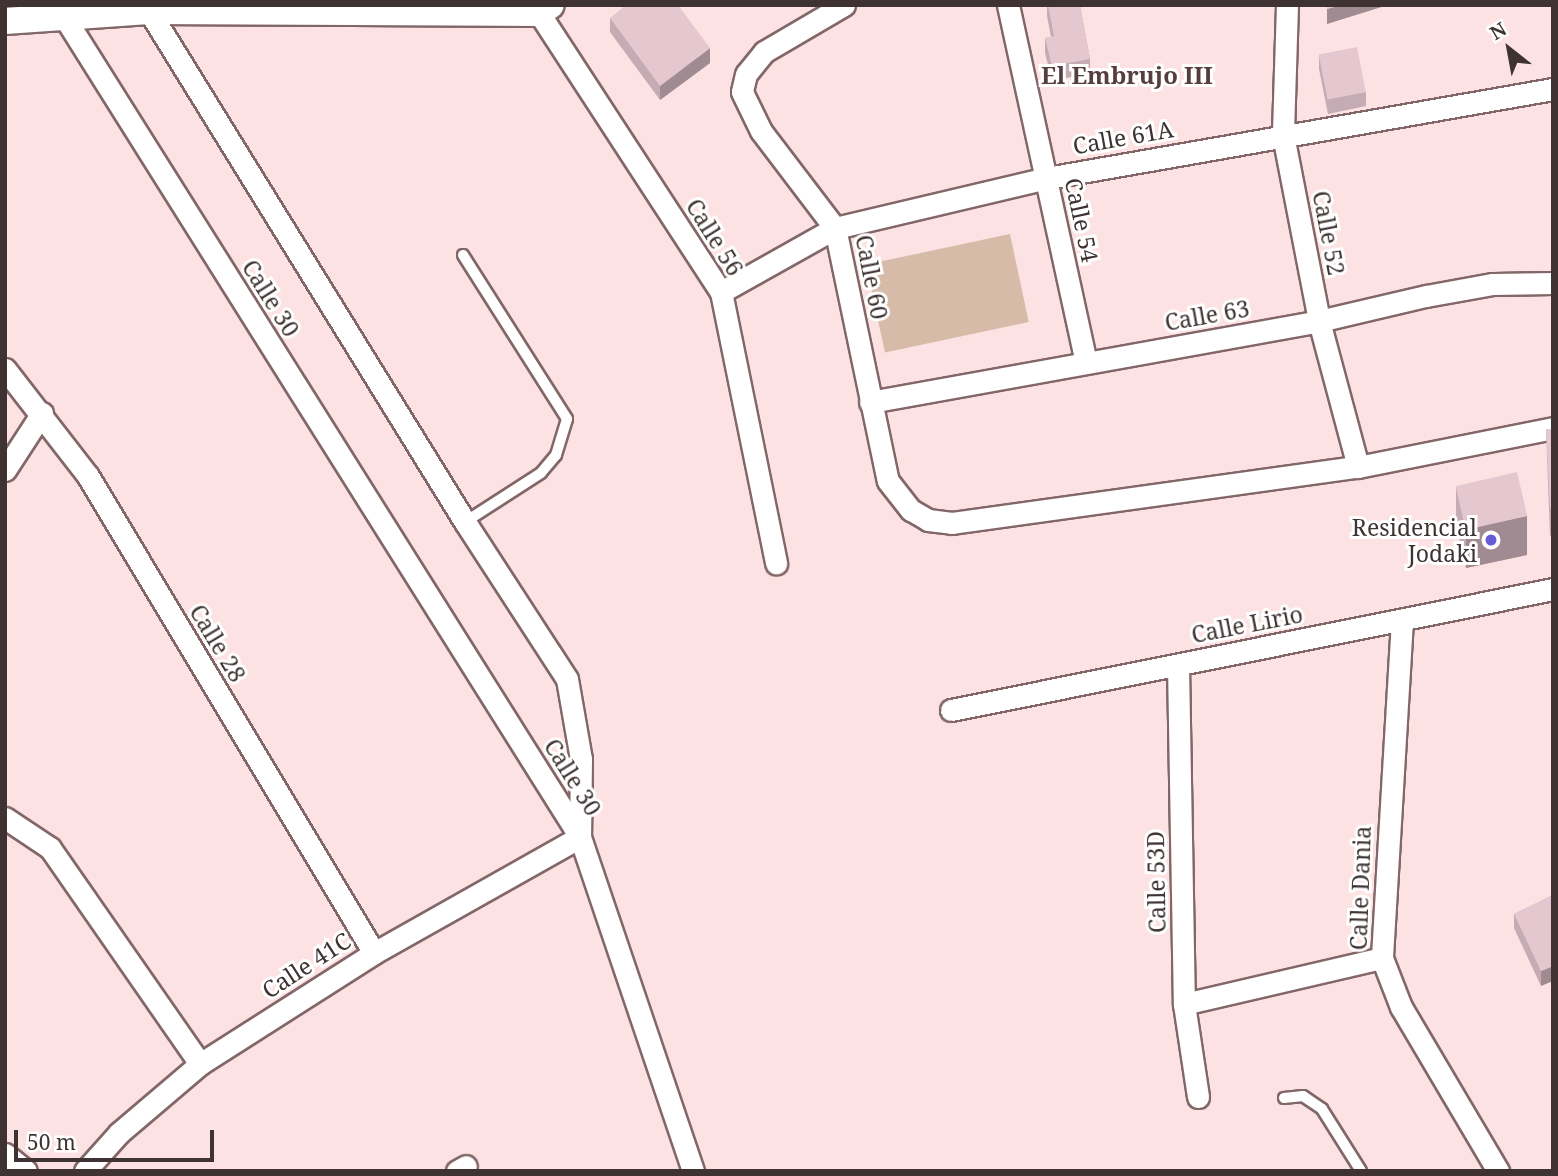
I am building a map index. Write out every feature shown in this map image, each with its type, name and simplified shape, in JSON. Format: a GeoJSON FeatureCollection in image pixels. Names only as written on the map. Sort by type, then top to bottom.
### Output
{"type":"FeatureCollection","features":[{"type":"Feature","properties":{"kind":"street","name":"Calle 60"},"geometry":{"type":"LineString","coordinates":[[844,5],[764,52],[746,74],[742,92],[745,104],[835,228],[888,481],[911,510],[929,520],[953,523],[1358,467]]}},
{"type":"Feature","properties":{"kind":"street","name":"Calle 54"},"geometry":{"type":"LineString","coordinates":[[1008,5],[1086,363]]}},
{"type":"Feature","properties":{"kind":"street","name":"Calle 52"},"geometry":{"type":"LineString","coordinates":[[1287,5],[1283,135],[1319,321],[1358,467]]}},
{"type":"Feature","properties":{"kind":"street"},"geometry":{"type":"LineString","coordinates":[[5,20],[149,10],[545,9]]}},
{"type":"Feature","properties":{"kind":"street","name":"Calle 56"},"geometry":{"type":"LineString","coordinates":[[545,9],[721,292],[776,563]]}},
{"type":"Feature","properties":{"kind":"street","name":"Calle 30"},"geometry":{"type":"LineString","coordinates":[[149,10],[465,522],[567,679],[580,759],[580,837]]}},
{"type":"Feature","properties":{"kind":"street","name":"Calle 30"},"geometry":{"type":"LineString","coordinates":[[63,15],[580,837]]}},
{"type":"Feature","properties":{"kind":"street","name":"Calle 61A"},"geometry":{"type":"LineString","coordinates":[[721,292],[835,228],[1046,178],[1553,89]]}},
{"type":"Feature","properties":{"kind":"street","name":"Calle 63"},"geometry":{"type":"LineString","coordinates":[[870,402],[1319,321],[1466,289],[1553,283]]}},
{"type":"Feature","properties":{"kind":"street","name":"Calle 28"},"geometry":{"type":"LineString","coordinates":[[5,369],[42,413],[88,476],[374,953]]}},
{"type":"Feature","properties":{"kind":"street"},"geometry":{"type":"LineString","coordinates":[[5,470],[42,413]]}},
{"type":"Feature","properties":{"kind":"street"},"geometry":{"type":"LineString","coordinates":[[1358,467],[1553,428]]}},
{"type":"Feature","properties":{"kind":"street","name":"Calle Lirio"},"geometry":{"type":"LineString","coordinates":[[951,710],[1553,589]]}},
{"type":"Feature","properties":{"kind":"street","name":"Calle Dania"},"geometry":{"type":"LineString","coordinates":[[1402,620],[1382,958],[1401,1007],[1498,1171]]}},
{"type":"Feature","properties":{"kind":"street","name":"Calle 53D"},"geometry":{"type":"LineString","coordinates":[[1178,665],[1184,1004],[1198,1097]]}},
{"type":"Feature","properties":{"kind":"street"},"geometry":{"type":"LineString","coordinates":[[5,818],[50,848],[200,1064]]}},
{"type":"Feature","properties":{"kind":"street"},"geometry":{"type":"LineString","coordinates":[[580,837],[693,1171]]}},
{"type":"Feature","properties":{"kind":"street","name":"Calle 41C"},"geometry":{"type":"LineString","coordinates":[[85,1171],[119,1133],[200,1064],[374,953],[580,837]]}},
{"type":"Feature","properties":{"kind":"street"},"geometry":{"type":"LineString","coordinates":[[1184,1004],[1382,958]]}},
{"type":"Feature","properties":{"kind":"street"},"geometry":{"type":"LineString","coordinates":[[5,1154],[26,1171]]}},
{"type":"Feature","properties":{"kind":"lane"},"geometry":{"type":"LineString","coordinates":[[463,255],[567,419],[556,455],[541,473],[465,522]]}},
{"type":"Feature","properties":{"kind":"lane"},"geometry":{"type":"LineString","coordinates":[[1284,1098],[1303,1096],[1322,1109],[1361,1171]]}},
{"type":"Feature","properties":{"kind":"shaded area"},"geometry":{"type":"Polygon","coordinates":[[[1010,234],[1029,322],[885,353],[866,265],[1010,234]]]}},
{"type":"Feature","properties":{"kind":"building"},"geometry":{"type":"Polygon","coordinates":[[[626,5],[678,5],[710,48],[660,86],[610,18],[626,5]]]}},
{"type":"Feature","properties":{"kind":"building"},"geometry":{"type":"Polygon","coordinates":[[[1048,5],[1080,5],[1090,59],[1052,66],[1045,38],[1054,36],[1048,5]]]}},
{"type":"Feature","properties":{"kind":"building"},"geometry":{"type":"Polygon","coordinates":[[[1357,47],[1366,92],[1327,100],[1319,54],[1357,47]]]}},
{"type":"Feature","properties":{"kind":"building"},"geometry":{"type":"Polygon","coordinates":[[[1546,429],[1553,429],[1553,507],[1550,508],[1546,429]]]}},
{"type":"Feature","properties":{"kind":"building"},"geometry":{"type":"Polygon","coordinates":[[[1517,472],[1527,516],[1466,530],[1456,486],[1517,472]]]}},
{"type":"Feature","properties":{"kind":"building"},"geometry":{"type":"Polygon","coordinates":[[[1553,895],[1553,966],[1541,971],[1514,914],[1553,895]]]}},
{"type":"Feature","properties":{"kind":"place","name":"Residencial Jodaki"},"geometry":{"type":"Point","coordinates":[1491,540]}},
{"type":"Feature","properties":{"kind":"district","name":"El Embrujo III"},"geometry":{"type":"Point","coordinates":[1127,75]}}]}
